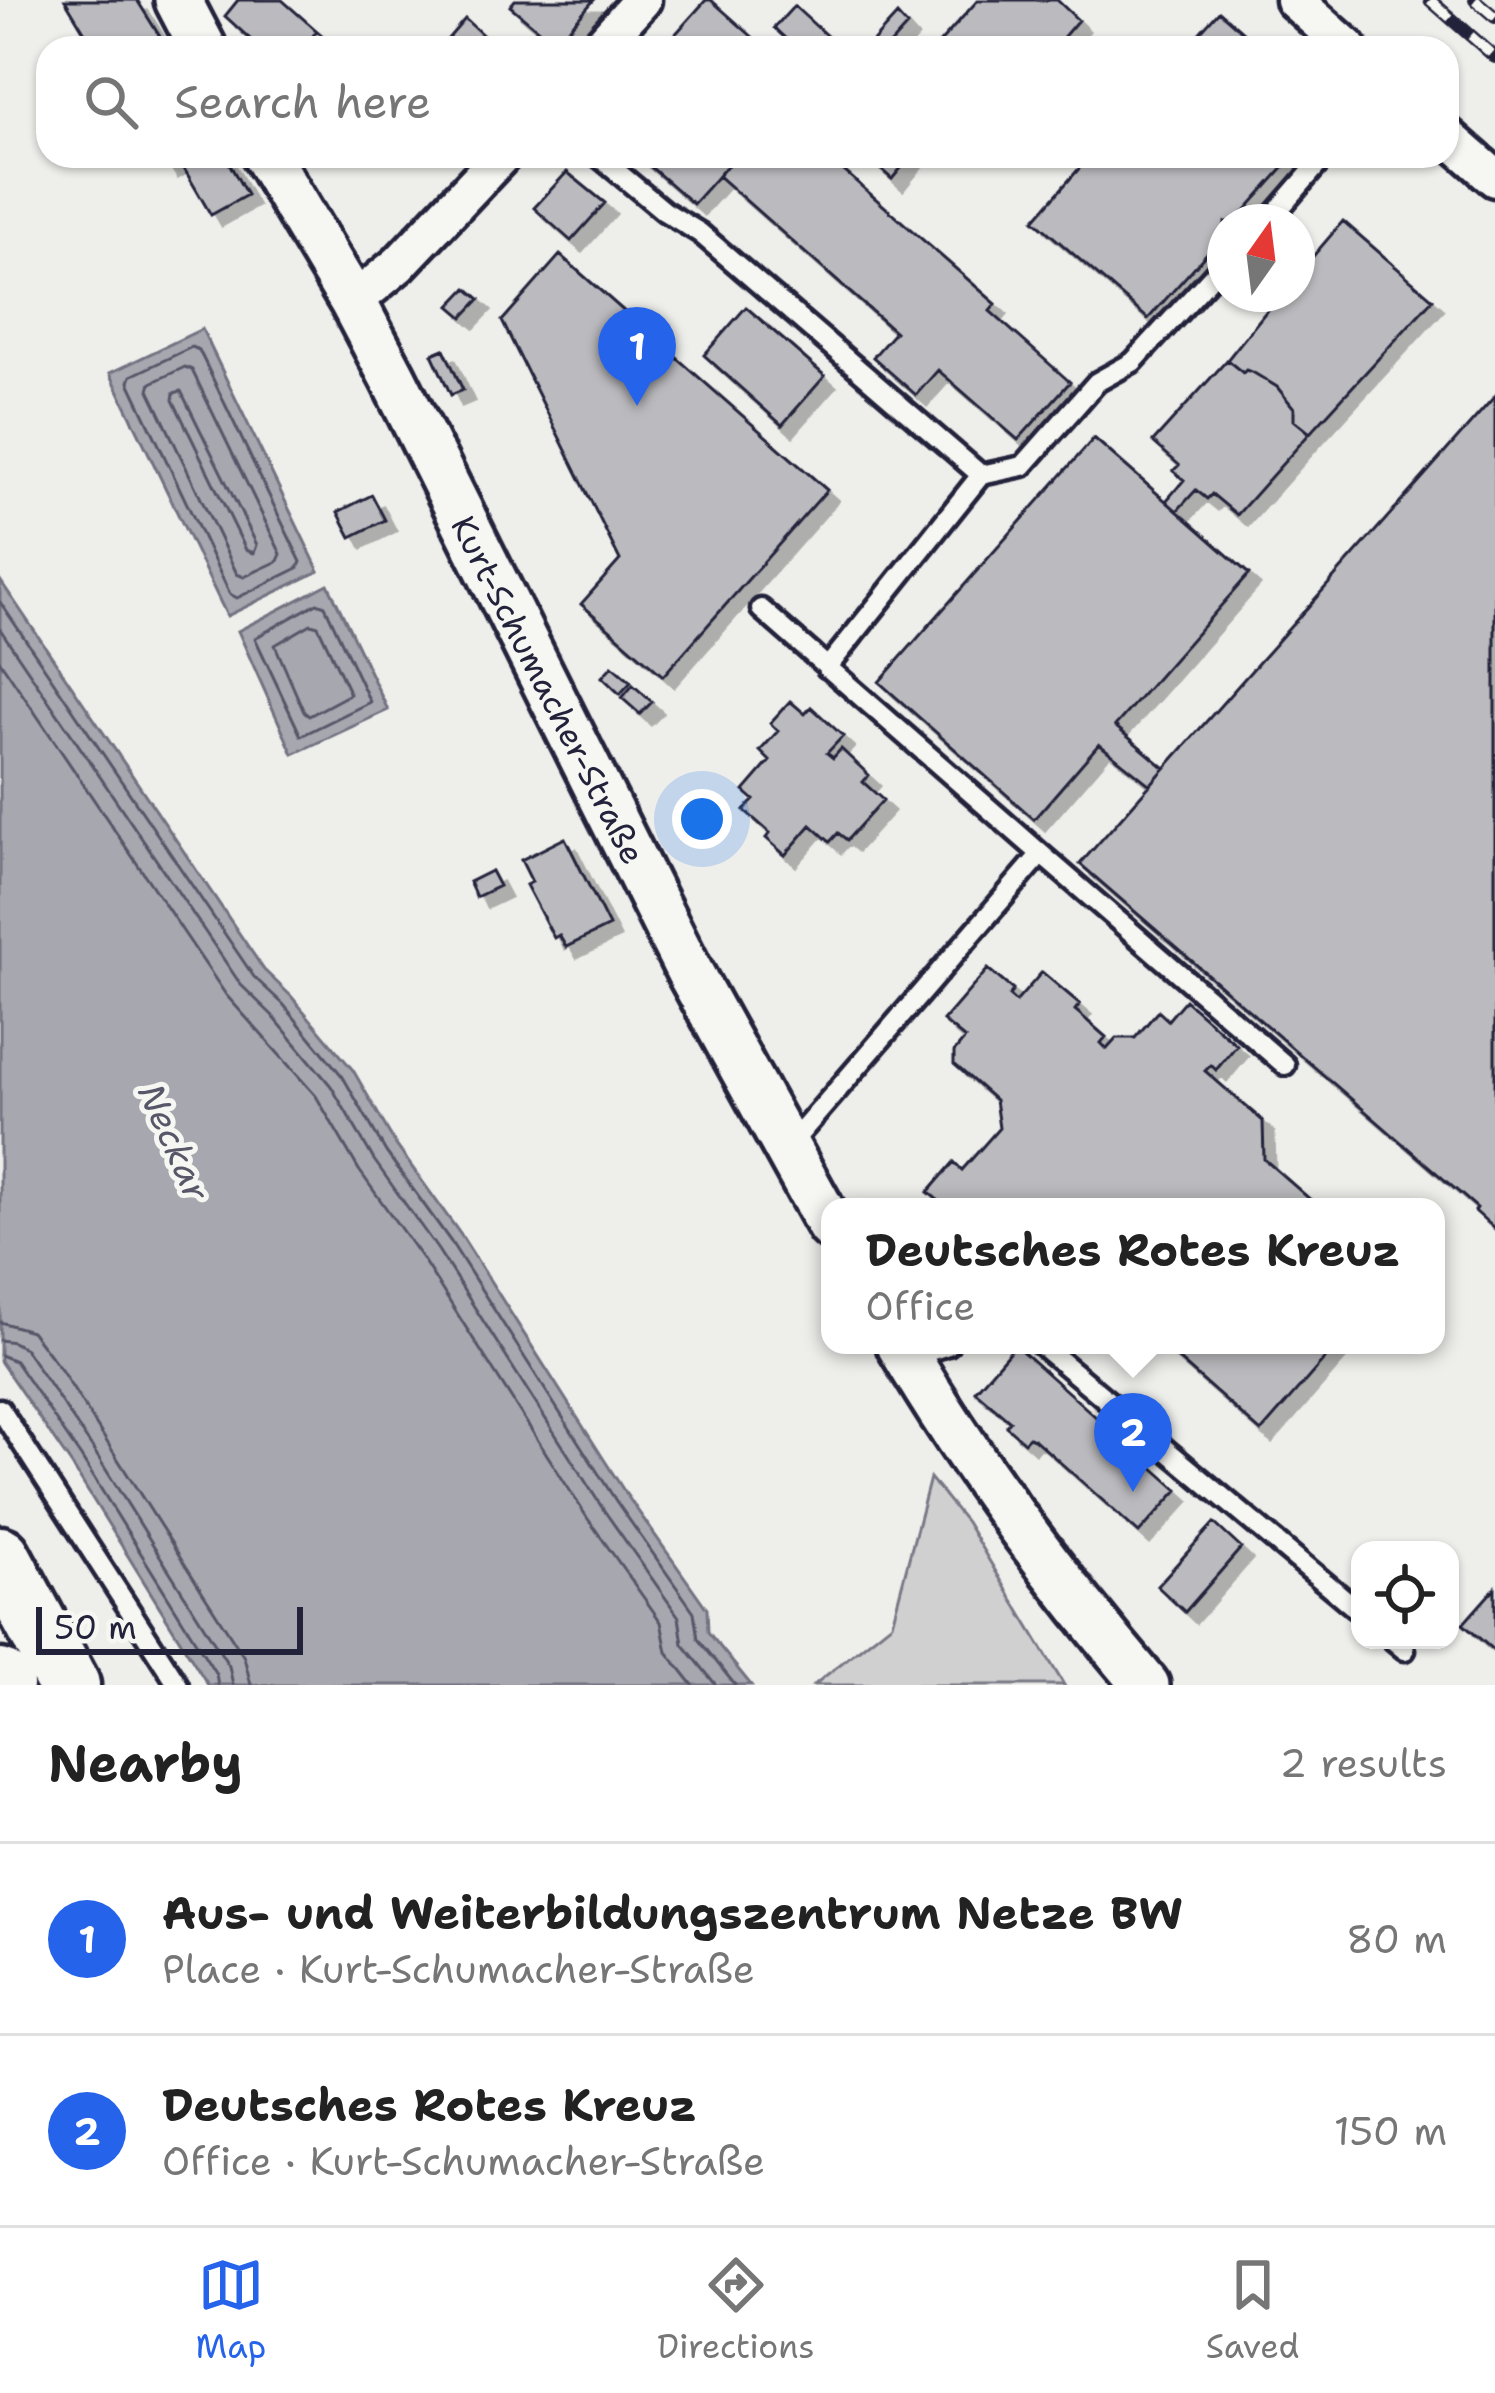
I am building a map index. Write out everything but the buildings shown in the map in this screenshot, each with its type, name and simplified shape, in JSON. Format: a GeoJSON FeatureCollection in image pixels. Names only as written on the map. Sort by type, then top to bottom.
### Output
{"type":"FeatureCollection","features":[{"type":"Feature","properties":{"kind":"highway"},"geometry":{"type":"LineString","coordinates":[[0,1557],[69,1685]]}},
{"type":"Feature","properties":{"kind":"street"},"geometry":{"type":"LineString","coordinates":[[178,0],[197,36]]}},
{"type":"Feature","properties":{"kind":"street"},"geometry":{"type":"LineString","coordinates":[[610,36],[642,0]]}},
{"type":"Feature","properties":{"kind":"street"},"geometry":{"type":"LineString","coordinates":[[1294,0],[1334,36]]}},
{"type":"Feature","properties":{"kind":"street"},"geometry":{"type":"LineString","coordinates":[[1459,146],[1495,178]]}},
{"type":"Feature","properties":{"kind":"street","name":"Kurt-Schumacher-Straße"},"geometry":{"type":"LineString","coordinates":[[273,168],[353,302],[689,970],[821,1210]]}},
{"type":"Feature","properties":{"kind":"street"},"geometry":{"type":"LineString","coordinates":[[353,302],[399,264],[490,168]]}},
{"type":"Feature","properties":{"kind":"street"},"geometry":{"type":"LineString","coordinates":[[922,1354],[1056,1580],[1146,1685]]}},
{"type":"Feature","properties":{"kind":"lane"},"geometry":{"type":"LineString","coordinates":[[612,168],[664,211],[700,233],[981,476]]}},
{"type":"Feature","properties":{"kind":"lane"},"geometry":{"type":"LineString","coordinates":[[1284,204],[1315,168]]}},
{"type":"Feature","properties":{"kind":"lane"},"geometry":{"type":"LineString","coordinates":[[827,668],[981,476],[1023,466],[1097,382],[1133,362],[1207,282]]}},
{"type":"Feature","properties":{"kind":"lane"},"geometry":{"type":"LineString","coordinates":[[761,609],[1285,1065]]}},
{"type":"Feature","properties":{"kind":"lane"},"geometry":{"type":"LineString","coordinates":[[786,1149],[1041,854]]}},
{"type":"Feature","properties":{"kind":"lane"},"geometry":{"type":"LineString","coordinates":[[1052,1354],[1351,1604]]}},
{"type":"Feature","properties":{"kind":"lane"},"geometry":{"type":"LineString","coordinates":[[0,1409],[178,1685]]}},
{"type":"Feature","properties":{"kind":"shaded area"},"geometry":{"type":"Polygon","coordinates":[[[930,1478],[966,1522],[1064,1685],[814,1685],[892,1623],[930,1478]]]}},
{"type":"Feature","properties":{"kind":"water"},"geometry":{"type":"Polygon","coordinates":[[[202,329],[319,571],[227,616],[110,373],[202,329]]]}},
{"type":"Feature","properties":{"kind":"water","name":"Neckar"},"geometry":{"type":"Polygon","coordinates":[[[0,580],[264,970],[353,1070],[396,1145],[461,1235],[626,1494],[707,1609],[708,1632],[751,1685],[208,1685],[71,1464],[0,1361],[0,580]]]}},
{"type":"Feature","properties":{"kind":"water"},"geometry":{"type":"Polygon","coordinates":[[[328,584],[388,710],[293,754],[238,631],[328,584]]]}},
{"type":"Feature","properties":{"kind":"railway"},"geometry":{"type":"LineString","coordinates":[[1430,0],[1495,57]]}},
{"type":"Feature","properties":{"kind":"railway"},"geometry":{"type":"LineString","coordinates":[[1475,0],[1495,17]]}},
{"type":"Feature","properties":{"kind":"place","name":"Aus- und Weiterbildungszentrum Netze BW"},"geometry":{"type":"Point","coordinates":[637,406]}},
{"type":"Feature","properties":{"kind":"place","name":"Deutsches Rotes Kreuz"},"geometry":{"type":"Point","coordinates":[1133,1492]}}]}
